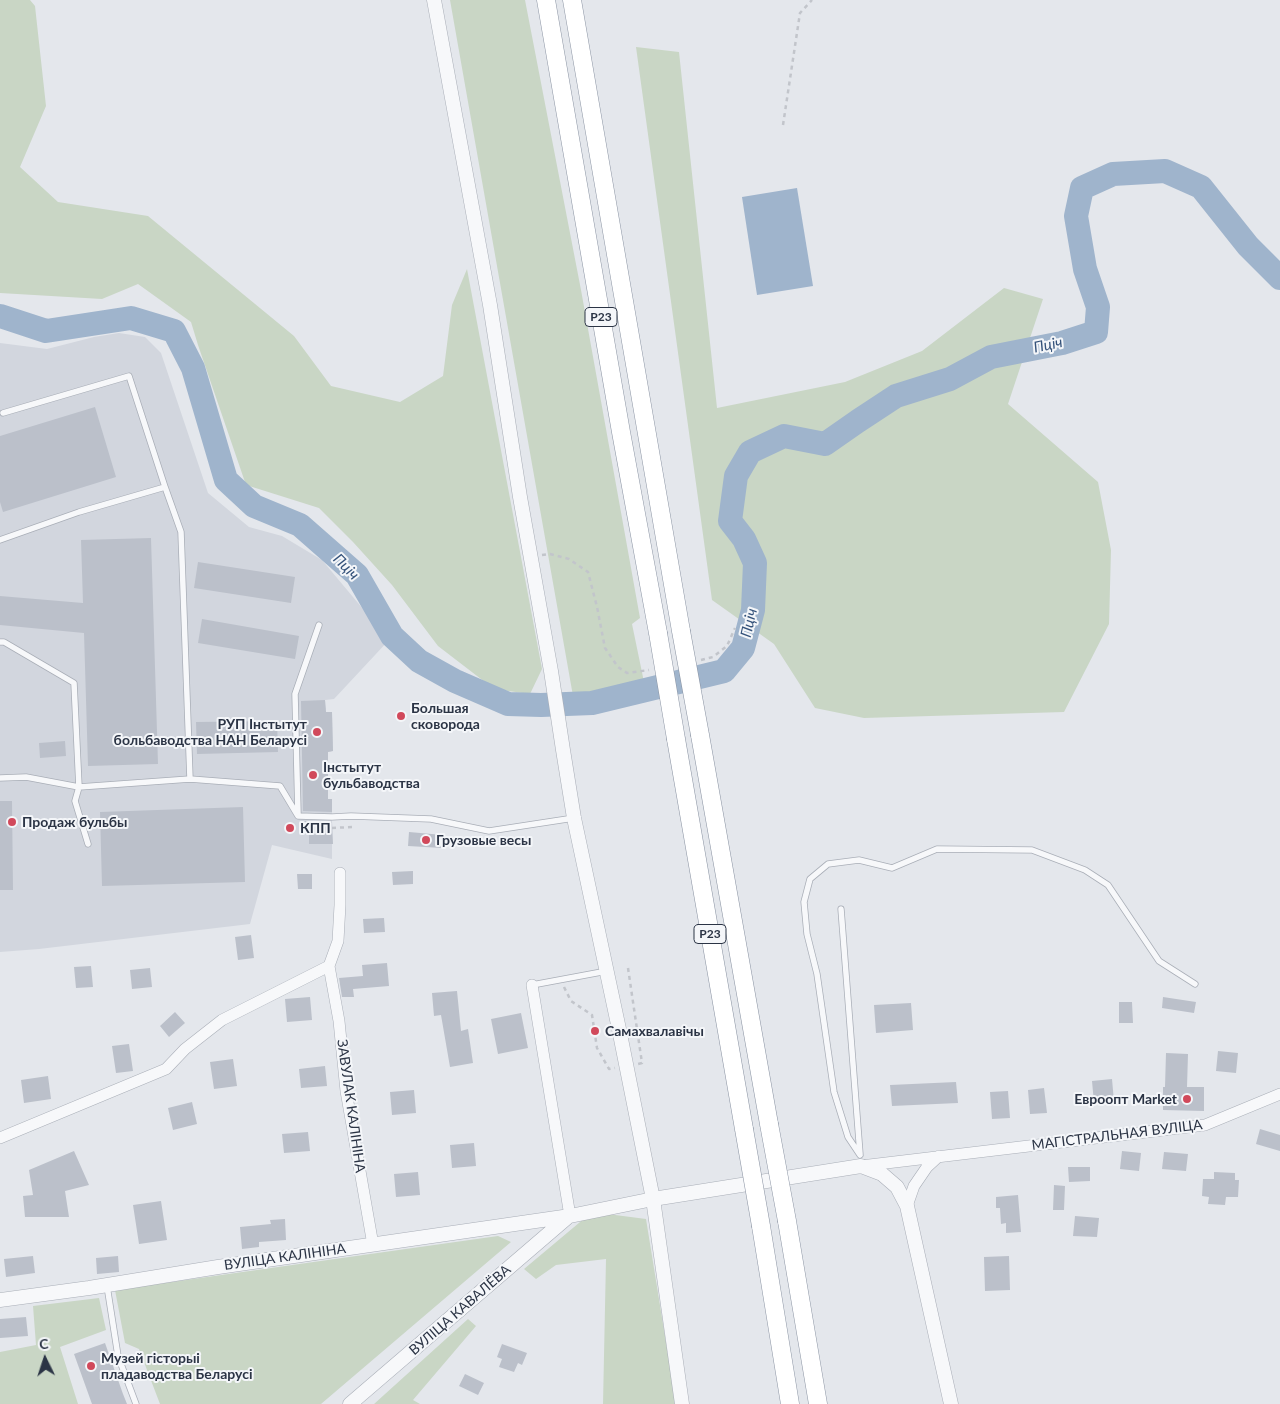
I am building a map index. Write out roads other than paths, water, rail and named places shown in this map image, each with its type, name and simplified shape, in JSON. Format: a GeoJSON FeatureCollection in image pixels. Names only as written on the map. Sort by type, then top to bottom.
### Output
{"type":"FeatureCollection","features":[{"type":"Feature","properties":{"kind":"highway","name":"Р23"},"geometry":{"type":"LineString","coordinates":[[546,0],[658,633],[790,1404]]}},
{"type":"Feature","properties":{"kind":"highway","name":"Р23"},"geometry":{"type":"LineString","coordinates":[[572,0],[681,631],[818,1404]]}},
{"type":"Feature","properties":{"kind":"street"},"geometry":{"type":"LineString","coordinates":[[434,0],[490,305],[574,818],[653,1199],[682,1404]]}},
{"type":"Feature","properties":{"kind":"street"},"geometry":{"type":"LineString","coordinates":[[0,1138],[166,1069],[185,1049],[222,1020],[329,966],[338,941],[340,873]]}},
{"type":"Feature","properties":{"kind":"street","name":"ЗАВУЛАК КАЛІНІНА"},"geometry":{"type":"LineString","coordinates":[[329,966],[340,1021],[346,1091],[373,1245]]}},
{"type":"Feature","properties":{"kind":"street"},"geometry":{"type":"LineString","coordinates":[[532,985],[570,1216]]}},
{"type":"Feature","properties":{"kind":"street","name":"МАГІСТРАЛЬНАЯ ВУЛІЦА"},"geometry":{"type":"LineString","coordinates":[[860,1160],[979,1152],[1205,1125],[1280,1094]]}},
{"type":"Feature","properties":{"kind":"street"},"geometry":{"type":"LineString","coordinates":[[907,1206],[914,1186],[927,1167],[938,1156]]}},
{"type":"Feature","properties":{"kind":"street"},"geometry":{"type":"LineString","coordinates":[[860,1160],[882,1174],[897,1187],[907,1206],[951,1404]]}},
{"type":"Feature","properties":{"kind":"street","name":"ВУЛІЦА КАЛІНІНА"},"geometry":{"type":"LineString","coordinates":[[0,1300],[107,1286],[218,1267],[511,1223],[570,1216],[860,1160]]}},
{"type":"Feature","properties":{"kind":"street","name":"ВУЛІЦА КАВАЛЁВА"},"geometry":{"type":"LineString","coordinates":[[350,1404],[570,1216]]}},
{"type":"Feature","properties":{"kind":"lane"},"geometry":{"type":"LineString","coordinates":[[3,413],[129,376],[181,532],[190,779]]}},
{"type":"Feature","properties":{"kind":"lane"},"geometry":{"type":"LineString","coordinates":[[0,540],[79,512],[165,487]]}},
{"type":"Feature","properties":{"kind":"lane"},"geometry":{"type":"LineString","coordinates":[[298,816],[296,694],[319,625]]}},
{"type":"Feature","properties":{"kind":"lane"},"geometry":{"type":"LineString","coordinates":[[0,642],[4,642],[74,684],[79,787],[75,801],[88,844]]}},
{"type":"Feature","properties":{"kind":"lane"},"geometry":{"type":"LineString","coordinates":[[0,778],[26,777],[79,787],[190,779],[280,786],[298,816]]}},
{"type":"Feature","properties":{"kind":"lane"},"geometry":{"type":"LineString","coordinates":[[298,816],[431,819],[488,831],[574,818]]}},
{"type":"Feature","properties":{"kind":"lane"},"geometry":{"type":"LineString","coordinates":[[860,1160],[848,1137],[834,1092],[817,974],[807,934],[804,902],[810,879],[828,864],[859,860],[892,868],[937,849],[1032,850],[1085,870],[1108,885],[1159,962],[1195,984]]}},
{"type":"Feature","properties":{"kind":"lane"},"geometry":{"type":"LineString","coordinates":[[841,909],[860,1160]]}},
{"type":"Feature","properties":{"kind":"lane"},"geometry":{"type":"LineString","coordinates":[[532,985],[607,971]]}},
{"type":"Feature","properties":{"kind":"lane"},"geometry":{"type":"LineString","coordinates":[[107,1286],[118,1356],[136,1404]]}},
{"type":"Feature","properties":{"kind":"water"},"geometry":{"type":"Polygon","coordinates":[[[797,188],[813,286],[757,295],[742,197],[797,188]]]}},
{"type":"Feature","properties":{"kind":"waterway","name":"Пціч"},"geometry":{"type":"LineString","coordinates":[[0,316],[46,331],[131,318],[174,331],[193,368],[226,480],[254,506],[300,525],[357,575],[392,636],[419,661],[455,681],[508,704],[541,705],[592,703],[724,671],[743,648],[753,610],[755,563],[744,539],[730,521],[736,476],[750,452],[784,436],[825,444],[896,396],[950,379],[991,357],[1062,343],[1096,332],[1098,307],[1085,269],[1076,216],[1082,188],[1113,174],[1165,171],[1201,187],[1248,246],[1280,278]]}},
{"type":"Feature","properties":{"kind":"place","name":"Большая сковорода"},"geometry":{"type":"Point","coordinates":[401,716]}},
{"type":"Feature","properties":{"kind":"place","name":"РУП Інстытут больбаводства НАН Беларусі"},"geometry":{"type":"Point","coordinates":[317,732]}},
{"type":"Feature","properties":{"kind":"place","name":"Інстытут бульбаводства"},"geometry":{"type":"Point","coordinates":[313,775]}},
{"type":"Feature","properties":{"kind":"place","name":"Продаж бульбы"},"geometry":{"type":"Point","coordinates":[12,822]}},
{"type":"Feature","properties":{"kind":"place","name":"КПП"},"geometry":{"type":"Point","coordinates":[290,828]}},
{"type":"Feature","properties":{"kind":"place","name":"Грузовые весы"},"geometry":{"type":"Point","coordinates":[426,840]}},
{"type":"Feature","properties":{"kind":"place","name":"Самахвалавічы"},"geometry":{"type":"Point","coordinates":[595,1031]}},
{"type":"Feature","properties":{"kind":"place","name":"Евроопт Market"},"geometry":{"type":"Point","coordinates":[1187,1099]}},
{"type":"Feature","properties":{"kind":"place","name":"Музей гісторыі пладаводства Беларусі"},"geometry":{"type":"Point","coordinates":[91,1366]}}]}
